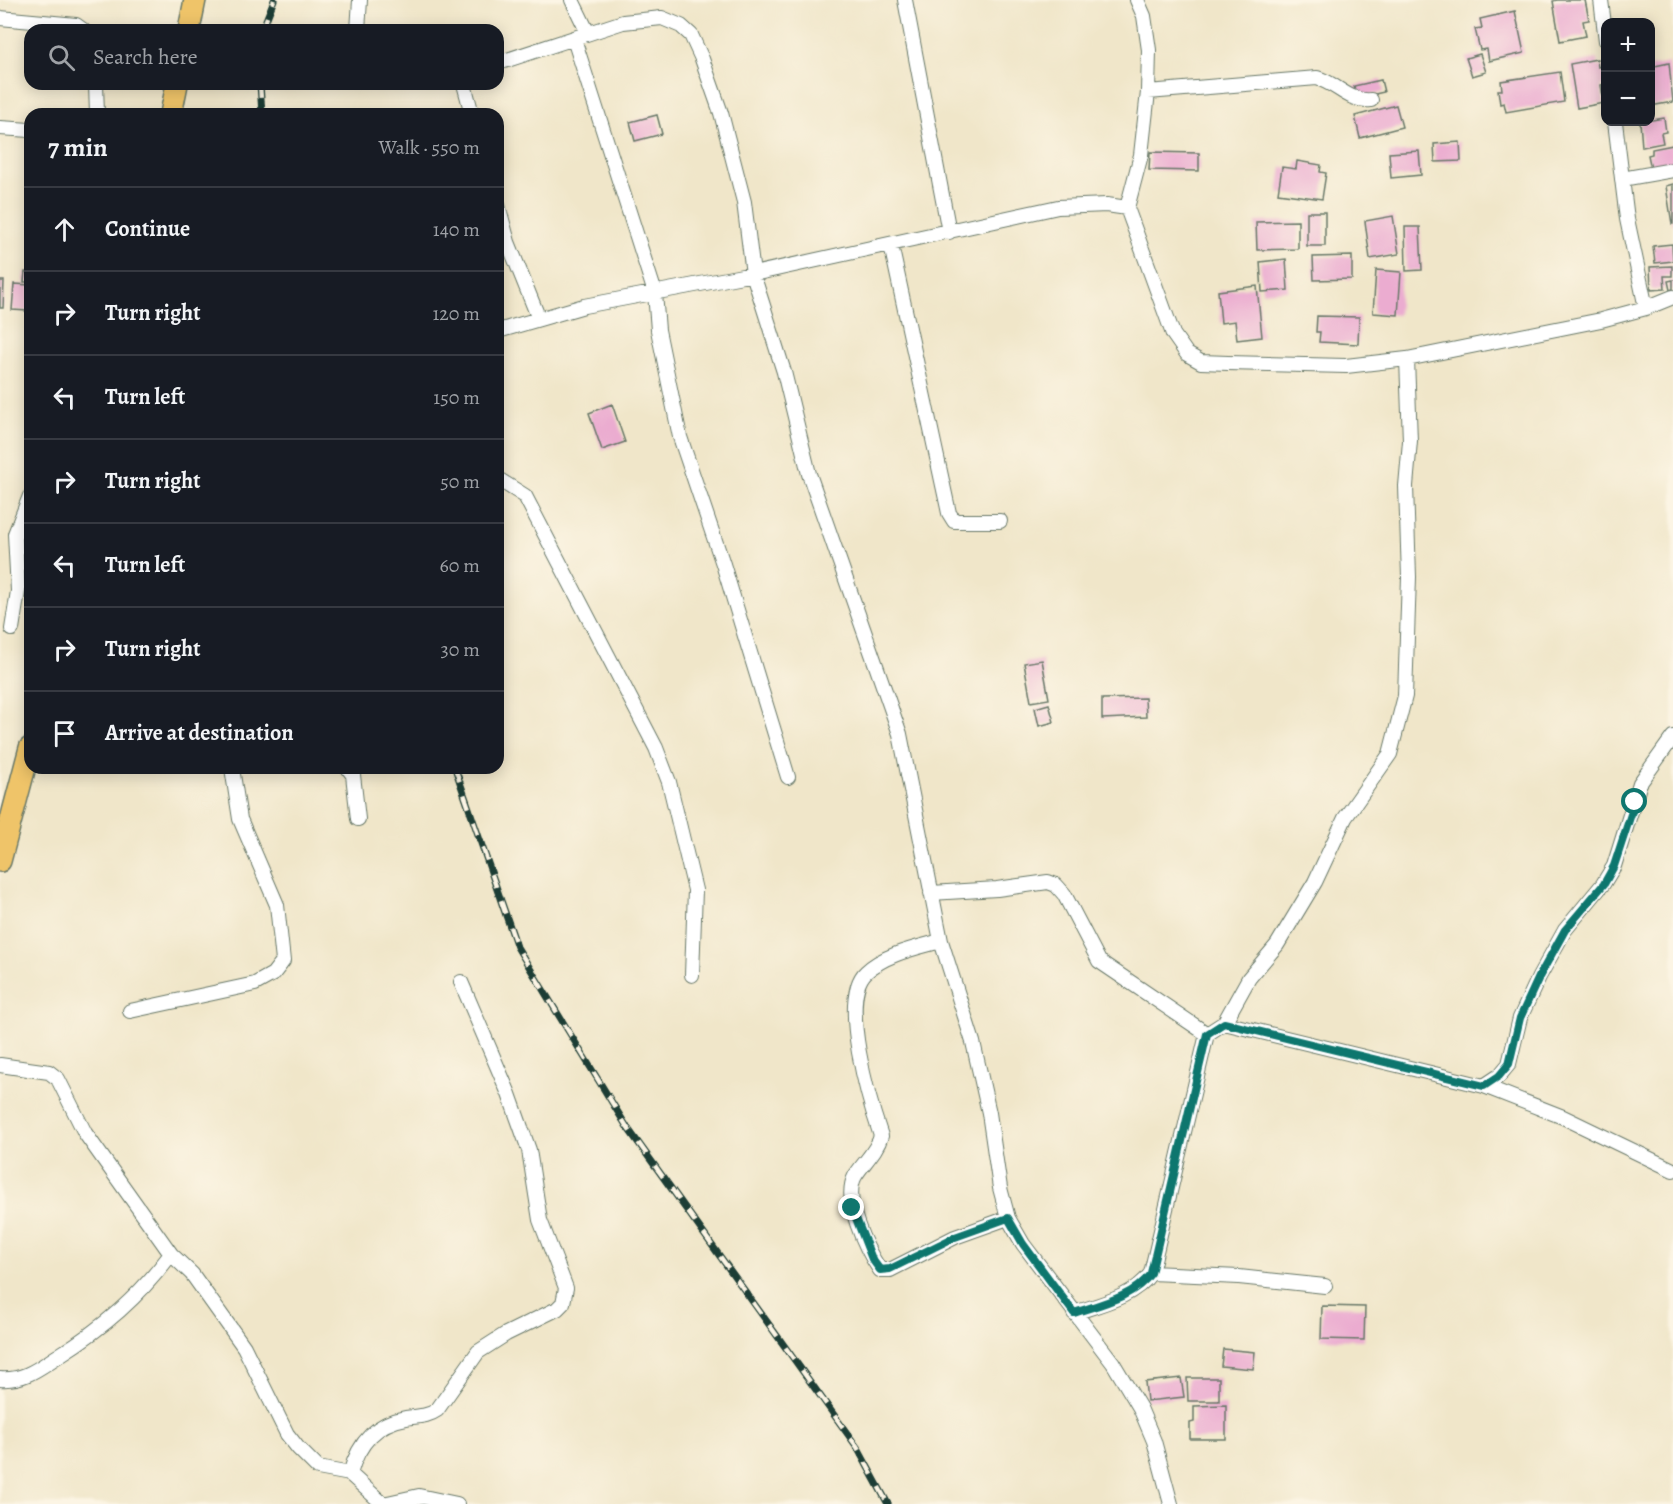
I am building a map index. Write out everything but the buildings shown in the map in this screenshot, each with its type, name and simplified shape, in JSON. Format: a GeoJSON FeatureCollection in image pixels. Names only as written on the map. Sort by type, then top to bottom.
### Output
{"type":"FeatureCollection","features":[{"type":"Feature","properties":{"kind":"main road"},"geometry":{"type":"LineString","coordinates":[[190,24],[195,0]]}},
{"type":"Feature","properties":{"kind":"main road"},"geometry":{"type":"LineString","coordinates":[[172,108],[176,90]]}},
{"type":"Feature","properties":{"kind":"main road"},"geometry":{"type":"LineString","coordinates":[[2,845],[24,770]]}},
{"type":"Feature","properties":{"kind":"street"},"geometry":{"type":"LineString","coordinates":[[358,24],[360,0]]}},
{"type":"Feature","properties":{"kind":"street"},"geometry":{"type":"LineString","coordinates":[[572,0],[588,33]]}},
{"type":"Feature","properties":{"kind":"street"},"geometry":{"type":"LineString","coordinates":[[905,0],[949,232]]}},
{"type":"Feature","properties":{"kind":"street"},"geometry":{"type":"LineString","coordinates":[[1137,0],[1144,16],[1149,50],[1148,92],[1141,155],[1127,208],[1173,334],[1187,354],[1201,362],[1346,366],[1407,359],[1601,320],[1646,308],[1673,297]]}},
{"type":"Feature","properties":{"kind":"street"},"geometry":{"type":"LineString","coordinates":[[1601,0],[1603,18]]}},
{"type":"Feature","properties":{"kind":"street"},"geometry":{"type":"LineString","coordinates":[[0,18],[65,24]]}},
{"type":"Feature","properties":{"kind":"street"},"geometry":{"type":"LineString","coordinates":[[504,61],[623,22],[662,18],[681,26],[691,35],[721,113],[744,202],[753,274],[784,372],[809,474],[900,734],[941,941],[973,1042],[989,1113],[1000,1188],[1008,1218],[1023,1244],[1113,1363],[1140,1408],[1154,1441],[1171,1504]]}},
{"type":"Feature","properties":{"kind":"street"},"geometry":{"type":"LineString","coordinates":[[574,39],[655,293],[658,330],[680,437],[723,564],[788,777]]}},
{"type":"Feature","properties":{"kind":"street"},"geometry":{"type":"LineString","coordinates":[[1148,92],[1317,78],[1332,82],[1348,97],[1360,101],[1371,100]]}},
{"type":"Feature","properties":{"kind":"street"},"geometry":{"type":"LineString","coordinates":[[96,90],[97,108]]}},
{"type":"Feature","properties":{"kind":"street"},"geometry":{"type":"LineString","coordinates":[[466,90],[470,108]]}},
{"type":"Feature","properties":{"kind":"street"},"geometry":{"type":"LineString","coordinates":[[1615,126],[1627,219],[1646,308]]}},
{"type":"Feature","properties":{"kind":"street"},"geometry":{"type":"LineString","coordinates":[[0,128],[24,130]]}},
{"type":"Feature","properties":{"kind":"street"},"geometry":{"type":"LineString","coordinates":[[1622,179],[1673,170]]}},
{"type":"Feature","properties":{"kind":"street"},"geometry":{"type":"LineString","coordinates":[[504,329],[584,306],[753,274],[1058,207],[1107,205],[1127,208]]}},
{"type":"Feature","properties":{"kind":"street"},"geometry":{"type":"LineString","coordinates":[[504,227],[539,319]]}},
{"type":"Feature","properties":{"kind":"street"},"geometry":{"type":"LineString","coordinates":[[891,245],[949,513],[954,521],[1000,521]]}},
{"type":"Feature","properties":{"kind":"street"},"geometry":{"type":"LineString","coordinates":[[1074,1313],[1117,1298],[1143,1284],[1151,1273],[1207,1034],[1224,1023],[1250,978],[1277,945],[1315,882],[1345,818],[1389,754],[1405,696],[1409,577],[1406,486],[1410,441],[1407,359]]}},
{"type":"Feature","properties":{"kind":"street"},"geometry":{"type":"LineString","coordinates":[[504,483],[525,496],[656,748],[669,782],[695,890],[692,975]]}},
{"type":"Feature","properties":{"kind":"street"},"geometry":{"type":"LineString","coordinates":[[12,629],[18,591],[15,534],[24,511]]}},
{"type":"Feature","properties":{"kind":"street"},"geometry":{"type":"LineString","coordinates":[[1484,1086],[1499,1076],[1509,1064],[1520,1018],[1539,977],[1565,930],[1604,884],[1614,866],[1640,783],[1673,737]]}},
{"type":"Feature","properties":{"kind":"street"},"geometry":{"type":"LineString","coordinates":[[130,1011],[255,984],[273,974],[283,962],[277,905],[240,819],[233,774]]}},
{"type":"Feature","properties":{"kind":"street"},"geometry":{"type":"LineString","coordinates":[[352,774],[358,819]]}},
{"type":"Feature","properties":{"kind":"street"},"geometry":{"type":"LineString","coordinates":[[931,893],[997,889],[1048,882],[1056,885],[1064,894],[1099,961],[1207,1034]]}},
{"type":"Feature","properties":{"kind":"street"},"geometry":{"type":"LineString","coordinates":[[941,941],[881,962],[864,974],[857,987],[854,1019],[858,1053],[881,1136],[854,1178],[851,1192],[852,1208],[872,1259],[880,1270],[890,1269],[955,1237],[1008,1218]]}},
{"type":"Feature","properties":{"kind":"street"},"geometry":{"type":"LineString","coordinates":[[350,1474],[355,1454],[369,1435],[390,1421],[430,1415],[437,1410],[478,1352],[506,1334],[557,1309],[566,1295],[566,1288],[540,1220],[529,1150],[509,1094],[461,982]]}},
{"type":"Feature","properties":{"kind":"street"},"geometry":{"type":"LineString","coordinates":[[1224,1023],[1484,1086],[1563,1116],[1673,1170]]}},
{"type":"Feature","properties":{"kind":"street"},"geometry":{"type":"LineString","coordinates":[[0,1065],[49,1072],[58,1079],[85,1133],[171,1254],[192,1274],[244,1347],[287,1434],[318,1468],[350,1474],[383,1504],[419,1496],[457,1504]]}},
{"type":"Feature","properties":{"kind":"street"},"geometry":{"type":"LineString","coordinates":[[0,1379],[24,1377],[100,1329],[146,1287],[171,1254]]}},
{"type":"Feature","properties":{"kind":"street"},"geometry":{"type":"LineString","coordinates":[[1151,1273],[1325,1286]]}},
{"type":"Feature","properties":{"kind":"railway"},"geometry":{"type":"LineString","coordinates":[[264,24],[274,0]]}},
{"type":"Feature","properties":{"kind":"railway"},"geometry":{"type":"LineString","coordinates":[[260,90],[262,108]]}},
{"type":"Feature","properties":{"kind":"railway"},"geometry":{"type":"LineString","coordinates":[[457,774],[517,947],[627,1127],[857,1447],[888,1504]]}},
{"type":"Feature","properties":{"kind":"route"},"geometry":{"type":"LineString","coordinates":[[852,1208],[872,1259],[880,1270],[890,1269],[955,1237],[1008,1218],[1023,1244],[1074,1313],[1117,1298],[1143,1284],[1151,1273],[1207,1034],[1224,1023],[1248,1031],[1396,1067],[1484,1086],[1499,1076],[1509,1064],[1520,1018],[1539,977],[1565,930],[1604,884],[1614,866],[1635,802]]}}]}
